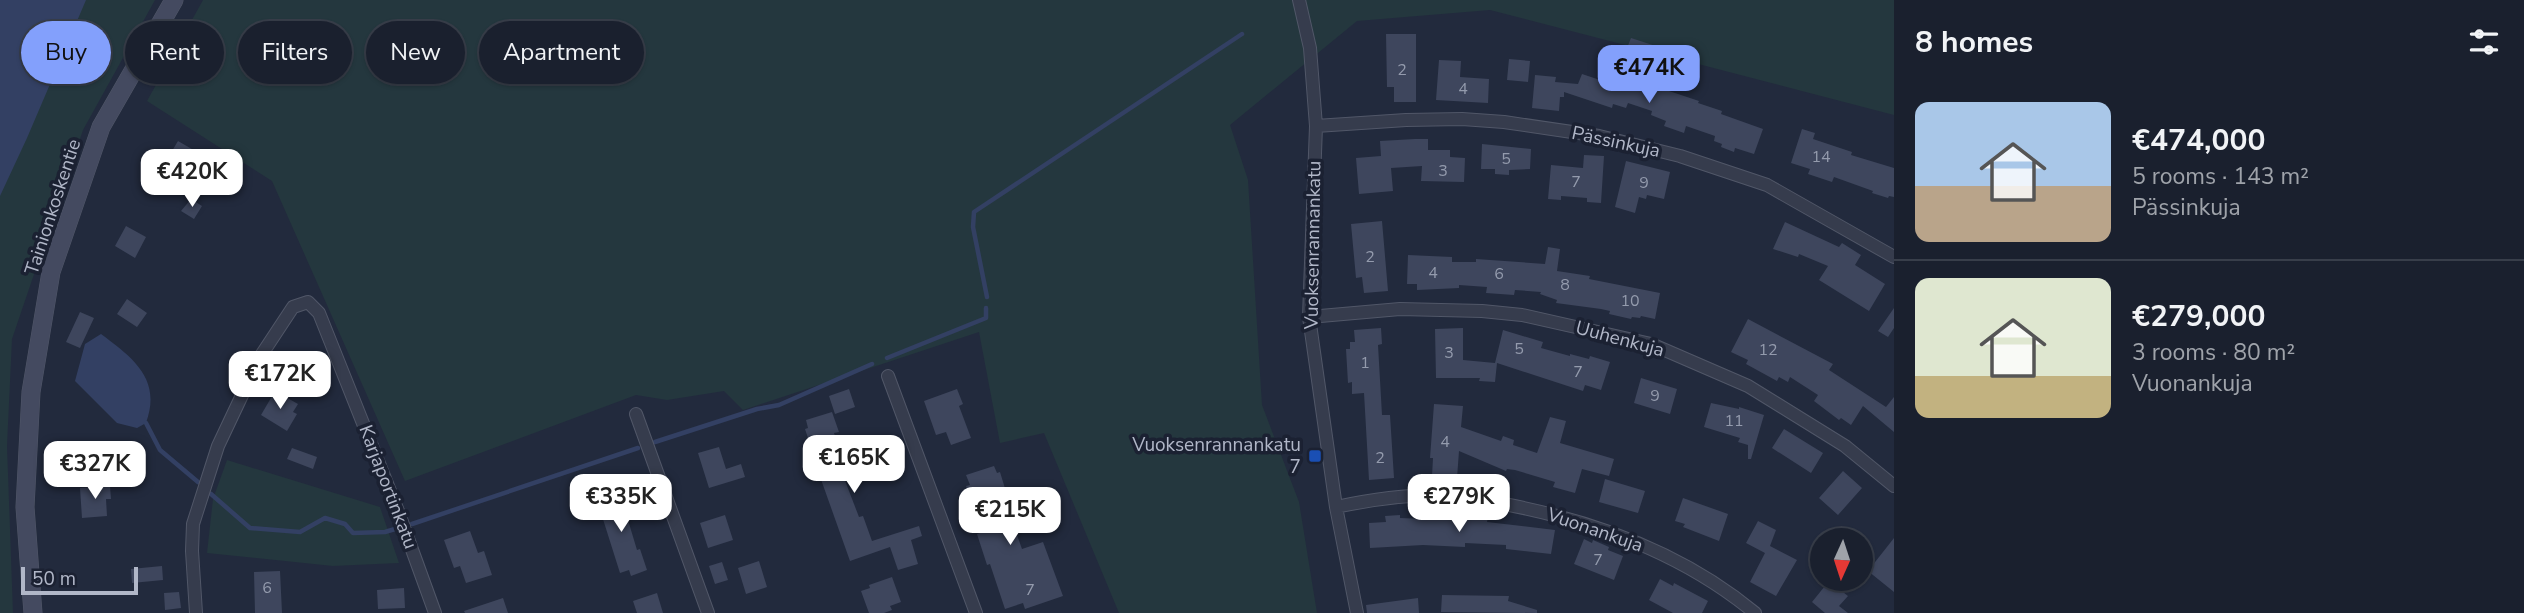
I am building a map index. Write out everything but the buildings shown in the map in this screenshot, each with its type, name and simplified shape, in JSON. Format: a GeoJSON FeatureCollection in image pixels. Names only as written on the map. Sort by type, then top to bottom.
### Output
{"type":"FeatureCollection","features":[{"type":"Feature","properties":{"kind":"main road","name":"Tainionkoskentie"},"geometry":{"type":"LineString","coordinates":[[33,613],[25,508],[27,469],[32,392],[51,272],[101,127],[174,0]]}},
{"type":"Feature","properties":{"kind":"street","name":"Vuoksenrannankatu"},"geometry":{"type":"LineString","coordinates":[[1299,0],[1310,48],[1316,125],[1309,317],[1336,507],[1357,613]]}},
{"type":"Feature","properties":{"kind":"street","name":"Pässinkuja"},"geometry":{"type":"LineString","coordinates":[[1316,125],[1462,119],[1599,136],[1679,156],[1767,186],[1894,257]]}},
{"type":"Feature","properties":{"kind":"street","name":"Karjaportinkatu"},"geometry":{"type":"LineString","coordinates":[[196,613],[193,524],[218,446],[260,357],[293,307],[308,302],[319,313],[398,511],[435,613]]}},
{"type":"Feature","properties":{"kind":"street","name":"Uuhenkuja"},"geometry":{"type":"LineString","coordinates":[[1309,317],[1400,309],[1482,311],[1522,315],[1651,344],[1748,386],[1845,446],[1894,486]]}},
{"type":"Feature","properties":{"kind":"street"},"geometry":{"type":"LineString","coordinates":[[888,376],[976,613]]}},
{"type":"Feature","properties":{"kind":"street"},"geometry":{"type":"LineString","coordinates":[[636,414],[708,613]]}},
{"type":"Feature","properties":{"kind":"street","name":"Vuonankuja"},"geometry":{"type":"LineString","coordinates":[[1336,507],[1402,496],[1438,495],[1468,498],[1570,518],[1691,568],[1755,613]]}},
{"type":"Feature","properties":{"kind":"shaded area"},"geometry":{"type":"Polygon","coordinates":[[[84,0],[155,0],[143,21],[125,21],[125,54],[111,79],[111,21],[74,21],[84,0]]]}},
{"type":"Feature","properties":{"kind":"shaded area"},"geometry":{"type":"Polygon","coordinates":[[[203,0],[1894,0],[1894,115],[1490,10],[1357,21],[1230,125],[1248,180],[1262,405],[1299,502],[1317,613],[1119,613],[1044,433],[1000,443],[979,332],[743,410],[724,391],[667,400],[636,395],[405,481],[272,181],[147,101],[156,84],[224,84],[224,21],[191,21],[203,0]]]}},
{"type":"Feature","properties":{"kind":"shaded area"},"geometry":{"type":"Polygon","coordinates":[[[46,84],[108,84],[83,130],[12,339],[7,446],[13,613],[0,613],[0,185],[46,84]]]}},
{"type":"Feature","properties":{"kind":"shaded area"},"geometry":{"type":"Polygon","coordinates":[[[227,460],[380,507],[399,563],[333,566],[207,553],[213,499],[227,460]]]}},
{"type":"Feature","properties":{"kind":"water"},"geometry":{"type":"Polygon","coordinates":[[[0,0],[86,0],[77,21],[21,21],[21,84],[50,84],[0,196],[0,0]]]}},
{"type":"Feature","properties":{"kind":"water"},"geometry":{"type":"Polygon","coordinates":[[[101,334],[134,361],[147,382],[150,408],[146,423],[137,428],[117,423],[75,381],[85,344],[101,334]]]}},
{"type":"Feature","properties":{"kind":"waterway"},"geometry":{"type":"LineString","coordinates":[[987,297],[973,227],[974,212],[1242,34]]}},
{"type":"Feature","properties":{"kind":"waterway"},"geometry":{"type":"LineString","coordinates":[[887,358],[986,318],[986,308]]}},
{"type":"Feature","properties":{"kind":"waterway"},"geometry":{"type":"LineString","coordinates":[[655,442],[757,409],[779,405],[872,364]]}},
{"type":"Feature","properties":{"kind":"waterway"},"geometry":{"type":"LineString","coordinates":[[146,423],[160,450],[198,482]]}},
{"type":"Feature","properties":{"kind":"waterway"},"geometry":{"type":"LineString","coordinates":[[412,524],[638,448]]}},
{"type":"Feature","properties":{"kind":"waterway"},"geometry":{"type":"LineString","coordinates":[[211,494],[250,528],[300,532],[325,518],[345,524],[353,533],[395,529]]}},
{"type":"Feature","properties":{"kind":"place","name":"Vuoksenrannankatu 7"},"geometry":{"type":"Point","coordinates":[1315,456]}}]}
